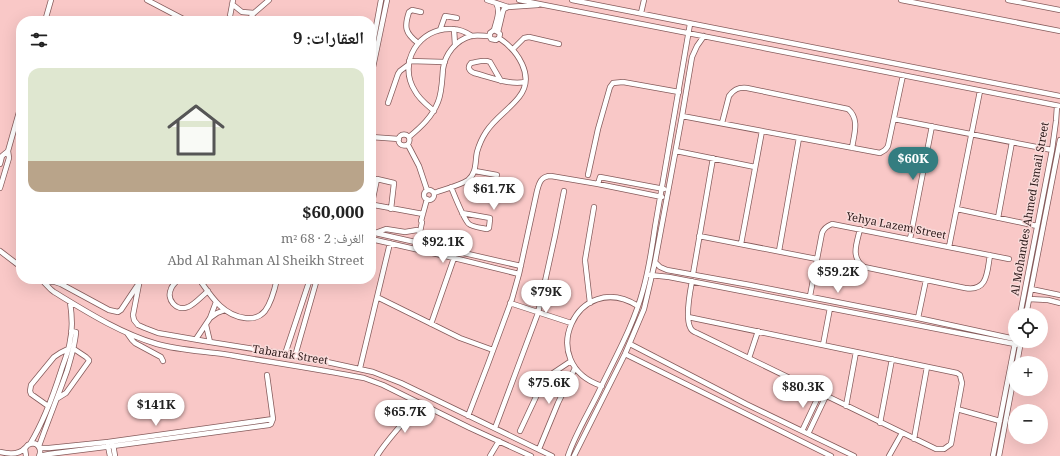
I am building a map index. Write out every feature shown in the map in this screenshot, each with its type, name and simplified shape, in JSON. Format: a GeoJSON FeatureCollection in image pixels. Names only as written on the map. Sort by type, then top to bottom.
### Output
{"type":"FeatureCollection","features":[{"type":"Feature","properties":{"kind":"street"},"geometry":{"type":"LineString","coordinates":[[46,16],[51,0]]}},
{"type":"Feature","properties":{"kind":"street"},"geometry":{"type":"LineString","coordinates":[[147,0],[177,16]]}},
{"type":"Feature","properties":{"kind":"street"},"geometry":{"type":"LineString","coordinates":[[252,16],[269,0]]}},
{"type":"Feature","properties":{"kind":"street"},"geometry":{"type":"LineString","coordinates":[[376,47],[380,23],[381,0]]}},
{"type":"Feature","properties":{"kind":"street"},"geometry":{"type":"LineString","coordinates":[[376,32],[387,0]]}},
{"type":"Feature","properties":{"kind":"street"},"geometry":{"type":"LineString","coordinates":[[487,0],[508,7],[544,5]]}},
{"type":"Feature","properties":{"kind":"street"},"geometry":{"type":"LineString","coordinates":[[519,0],[1059,106]]}},
{"type":"Feature","properties":{"kind":"street"},"geometry":{"type":"LineString","coordinates":[[572,0],[1060,96]]}},
{"type":"Feature","properties":{"kind":"street"},"geometry":{"type":"LineString","coordinates":[[641,14],[644,0]]}},
{"type":"Feature","properties":{"kind":"street"},"geometry":{"type":"LineString","coordinates":[[900,0],[1060,31]]}},
{"type":"Feature","properties":{"kind":"street"},"geometry":{"type":"LineString","coordinates":[[1008,0],[1060,10]]}},
{"type":"Feature","properties":{"kind":"street"},"geometry":{"type":"LineString","coordinates":[[233,2],[242,12],[254,13]]}},
{"type":"Feature","properties":{"kind":"street"},"geometry":{"type":"LineString","coordinates":[[229,16],[233,2]]}},
{"type":"Feature","properties":{"kind":"street"},"geometry":{"type":"LineString","coordinates":[[496,3],[499,8],[496,31]]}},
{"type":"Feature","properties":{"kind":"street"},"geometry":{"type":"LineString","coordinates":[[594,15],[595,5]]}},
{"type":"Feature","properties":{"kind":"street"},"geometry":{"type":"LineString","coordinates":[[496,31],[504,9],[508,7]]}},
{"type":"Feature","properties":{"kind":"street"},"geometry":{"type":"LineString","coordinates":[[418,43],[408,34],[405,26],[410,10],[421,12]]}},
{"type":"Feature","properties":{"kind":"street"},"geometry":{"type":"LineString","coordinates":[[440,30],[445,16],[457,18]]}},
{"type":"Feature","properties":{"kind":"street"},"geometry":{"type":"LineString","coordinates":[[574,456],[630,344],[644,309],[660,197],[690,24]]}},
{"type":"Feature","properties":{"kind":"street"},"geometry":{"type":"LineString","coordinates":[[454,28],[455,45]]}},
{"type":"Feature","properties":{"kind":"street"},"geometry":{"type":"LineString","coordinates":[[434,111],[419,98],[410,82],[409,63],[415,48],[418,43],[428,35],[440,30],[454,28],[472,36]]}},
{"type":"Feature","properties":{"kind":"street"},"geometry":{"type":"LineString","coordinates":[[489,36],[491,32],[496,31]]}},
{"type":"Feature","properties":{"kind":"street"},"geometry":{"type":"LineString","coordinates":[[496,31],[500,34],[499,38]]}},
{"type":"Feature","properties":{"kind":"street"},"geometry":{"type":"LineString","coordinates":[[409,137],[428,119],[434,111],[440,95],[445,62],[450,51],[455,45],[472,36],[489,36],[493,40],[499,38]]}},
{"type":"Feature","properties":{"kind":"street"},"geometry":{"type":"LineString","coordinates":[[568,456],[618,351],[655,262],[692,57],[704,36]]}},
{"type":"Feature","properties":{"kind":"street"},"geometry":{"type":"LineString","coordinates":[[513,49],[524,38],[528,37],[559,44]]}},
{"type":"Feature","properties":{"kind":"street"},"geometry":{"type":"LineString","coordinates":[[434,193],[472,176],[475,171],[477,153],[482,139],[493,123],[520,96],[523,90],[526,82],[522,65],[513,49],[499,38]]}},
{"type":"Feature","properties":{"kind":"street"},"geometry":{"type":"LineString","coordinates":[[788,53],[790,42]]}},
{"type":"Feature","properties":{"kind":"street"},"geometry":{"type":"LineString","coordinates":[[501,81],[490,62],[485,60],[469,64],[471,72],[501,81],[517,84],[526,82]]}},
{"type":"Feature","properties":{"kind":"street"},"geometry":{"type":"LineString","coordinates":[[388,103],[398,74],[409,63],[445,62]]}},
{"type":"Feature","properties":{"kind":"street"},"geometry":{"type":"LineString","coordinates":[[682,116],[880,153],[884,152],[888,146],[902,75]]}},
{"type":"Feature","properties":{"kind":"street"},"geometry":{"type":"LineString","coordinates":[[588,175],[598,129],[610,87],[613,83],[623,82],[679,92]]}},
{"type":"Feature","properties":{"kind":"street"},"geometry":{"type":"LineString","coordinates":[[722,123],[731,92],[739,88],[747,88],[848,109],[855,118],[852,148]]}},
{"type":"Feature","properties":{"kind":"street"},"geometry":{"type":"LineString","coordinates":[[950,247],[980,91]]}},
{"type":"Feature","properties":{"kind":"street","name":"Al Mohandes Ahmed Ismail Street"},"geometry":{"type":"LineString","coordinates":[[1021,308],[1058,125],[1059,106]]}},
{"type":"Feature","properties":{"kind":"street"},"geometry":{"type":"LineString","coordinates":[[894,119],[1052,150]]}},
{"type":"Feature","properties":{"kind":"street"},"geometry":{"type":"LineString","coordinates":[[0,188],[9,158],[8,151],[16,123]]}},
{"type":"Feature","properties":{"kind":"street"},"geometry":{"type":"LineString","coordinates":[[910,239],[932,126]]}},
{"type":"Feature","properties":{"kind":"street"},"geometry":{"type":"LineString","coordinates":[[741,244],[762,131]]}},
{"type":"Feature","properties":{"kind":"street"},"geometry":{"type":"LineString","coordinates":[[376,136],[399,139],[404,135],[409,137]]}},
{"type":"Feature","properties":{"kind":"street"},"geometry":{"type":"LineString","coordinates":[[376,231],[386,229],[405,232],[413,230],[417,228],[421,220],[427,199],[424,195],[427,190],[419,166],[408,145],[410,142],[409,137]]}},
{"type":"Feature","properties":{"kind":"street"},"geometry":{"type":"LineString","coordinates":[[779,251],[799,138]]}},
{"type":"Feature","properties":{"kind":"street"},"geometry":{"type":"LineString","coordinates":[[399,139],[401,145],[408,145]]}},
{"type":"Feature","properties":{"kind":"street","name":"Al Mohandes Ahmed Ismail Street"},"geometry":{"type":"LineString","coordinates":[[1027,308],[1060,140]]}},
{"type":"Feature","properties":{"kind":"street"},"geometry":{"type":"LineString","coordinates":[[998,218],[1012,142]]}},
{"type":"Feature","properties":{"kind":"street"},"geometry":{"type":"LineString","coordinates":[[0,164],[2,156],[8,151]]}},
{"type":"Feature","properties":{"kind":"street"},"geometry":{"type":"LineString","coordinates":[[676,151],[755,167]]}},
{"type":"Feature","properties":{"kind":"street"},"geometry":{"type":"LineString","coordinates":[[693,274],[713,158]]}},
{"type":"Feature","properties":{"kind":"street"},"geometry":{"type":"LineString","coordinates":[[475,171],[497,175]]}},
{"type":"Feature","properties":{"kind":"street"},"geometry":{"type":"LineString","coordinates":[[468,416],[510,303],[521,266],[539,183],[543,178],[545,176],[551,176],[667,198]]}},
{"type":"Feature","properties":{"kind":"street"},"geometry":{"type":"LineString","coordinates":[[598,184],[600,177],[669,190]]}},
{"type":"Feature","properties":{"kind":"street"},"geometry":{"type":"LineString","coordinates":[[376,185],[377,179],[394,183],[391,209]]}},
{"type":"Feature","properties":{"kind":"street"},"geometry":{"type":"LineString","coordinates":[[451,186],[462,213],[469,225],[487,229],[489,228],[490,218],[462,213]]}},
{"type":"Feature","properties":{"kind":"street"},"geometry":{"type":"LineString","coordinates":[[427,190],[431,190],[434,193]]}},
{"type":"Feature","properties":{"kind":"street"},"geometry":{"type":"LineString","coordinates":[[495,428],[538,313],[564,191]]}},
{"type":"Feature","properties":{"kind":"street"},"geometry":{"type":"LineString","coordinates":[[427,199],[432,199],[434,197],[434,193]]}},
{"type":"Feature","properties":{"kind":"street"},"geometry":{"type":"LineString","coordinates":[[376,205],[391,209],[423,214]]}},
{"type":"Feature","properties":{"kind":"street"},"geometry":{"type":"LineString","coordinates":[[590,302],[585,260],[594,207]]}},
{"type":"Feature","properties":{"kind":"street"},"geometry":{"type":"LineString","coordinates":[[957,209],[1038,226]]}},
{"type":"Feature","properties":{"kind":"street"},"geometry":{"type":"LineString","coordinates":[[420,232],[421,220]]}},
{"type":"Feature","properties":{"kind":"street","name":"Yehya Lazem Street"},"geometry":{"type":"LineString","coordinates":[[810,296],[822,234],[824,229],[832,224],[1010,259]]}},
{"type":"Feature","properties":{"kind":"street"},"geometry":{"type":"LineString","coordinates":[[860,229],[855,254],[860,264],[869,269],[975,289],[986,280],[990,255]]}},
{"type":"Feature","properties":{"kind":"street"},"geometry":{"type":"LineString","coordinates":[[413,230],[420,232],[422,236],[435,240],[443,248]]}},
{"type":"Feature","properties":{"kind":"street"},"geometry":{"type":"LineString","coordinates":[[376,233],[521,266]]}},
{"type":"Feature","properties":{"kind":"street"},"geometry":{"type":"LineString","coordinates":[[699,236],[817,259]]}},
{"type":"Feature","properties":{"kind":"street"},"geometry":{"type":"LineString","coordinates":[[400,246],[402,239]]}},
{"type":"Feature","properties":{"kind":"street"},"geometry":{"type":"LineString","coordinates":[[376,240],[519,274]]}},
{"type":"Feature","properties":{"kind":"street"},"geometry":{"type":"LineString","coordinates":[[360,368],[390,243]]}},
{"type":"Feature","properties":{"kind":"street"},"geometry":{"type":"LineString","coordinates":[[0,252],[16,263]]}},
{"type":"Feature","properties":{"kind":"street"},"geometry":{"type":"LineString","coordinates":[[0,257],[9,259]]}},
{"type":"Feature","properties":{"kind":"street"},"geometry":{"type":"LineString","coordinates":[[431,324],[454,258]]}},
{"type":"Feature","properties":{"kind":"street"},"geometry":{"type":"LineString","coordinates":[[655,262],[660,267],[667,270],[810,296],[918,318],[1008,340]]}},
{"type":"Feature","properties":{"kind":"street"},"geometry":{"type":"LineString","coordinates":[[665,276],[667,270]]}},
{"type":"Feature","properties":{"kind":"street"},"geometry":{"type":"LineString","coordinates":[[650,275],[665,276],[818,306],[1008,340]]}},
{"type":"Feature","properties":{"kind":"street"},"geometry":{"type":"LineString","coordinates":[[918,318],[926,280]]}},
{"type":"Feature","properties":{"kind":"street"},"geometry":{"type":"LineString","coordinates":[[688,317],[953,372],[960,375],[962,383],[951,444],[948,447],[936,450],[750,358],[697,334],[690,327],[688,317],[692,281]]}},
{"type":"Feature","properties":{"kind":"street","name":"Tabarak Street"},"geometry":{"type":"LineString","coordinates":[[46,284],[51,290],[94,316],[127,332],[158,344],[364,378],[383,385],[531,456]]}},
{"type":"Feature","properties":{"kind":"street","name":"Tabarak Street"},"geometry":{"type":"LineString","coordinates":[[61,284],[109,310],[118,312],[121,310],[138,284]]}},
{"type":"Feature","properties":{"kind":"street","name":"Tabarak Street"},"geometry":{"type":"LineString","coordinates":[[139,284],[133,314],[134,320],[138,325],[158,333],[304,357],[373,372],[401,383],[552,456]]}},
{"type":"Feature","properties":{"kind":"street"},"geometry":{"type":"LineString","coordinates":[[174,284],[169,295],[170,300],[178,307],[189,307],[208,291]]}},
{"type":"Feature","properties":{"kind":"street"},"geometry":{"type":"LineString","coordinates":[[203,284],[216,302],[225,310],[242,318],[255,317],[265,311],[275,284]]}},
{"type":"Feature","properties":{"kind":"street"},"geometry":{"type":"LineString","coordinates":[[285,354],[308,284]]}},
{"type":"Feature","properties":{"kind":"street"},"geometry":{"type":"LineString","coordinates":[[295,356],[316,284]]}},
{"type":"Feature","properties":{"kind":"street"},"geometry":{"type":"LineString","coordinates":[[1031,290],[1060,295]]}},
{"type":"Feature","properties":{"kind":"street"},"geometry":{"type":"LineString","coordinates":[[377,297],[460,338],[493,350]]}},
{"type":"Feature","properties":{"kind":"street"},"geometry":{"type":"LineString","coordinates":[[602,386],[589,381],[584,377],[575,368],[571,361],[567,350],[567,343],[568,331],[571,324],[576,314],[580,310],[590,302],[596,300],[610,297],[620,298],[638,306]]}},
{"type":"Feature","properties":{"kind":"street"},"geometry":{"type":"LineString","coordinates":[[818,306],[819,298]]}},
{"type":"Feature","properties":{"kind":"street"},"geometry":{"type":"LineString","coordinates":[[1029,299],[1060,303]]}},
{"type":"Feature","properties":{"kind":"street"},"geometry":{"type":"LineString","coordinates":[[70,302],[74,331],[71,349],[58,398],[49,417],[39,447],[39,456],[111,444],[272,424],[266,375]]}},
{"type":"Feature","properties":{"kind":"street"},"geometry":{"type":"LineString","coordinates":[[196,339],[210,318],[216,302]]}},
{"type":"Feature","properties":{"kind":"street"},"geometry":{"type":"LineString","coordinates":[[510,303],[571,324]]}},
{"type":"Feature","properties":{"kind":"street"},"geometry":{"type":"LineString","coordinates":[[823,345],[830,308]]}},
{"type":"Feature","properties":{"kind":"street"},"geometry":{"type":"LineString","coordinates":[[502,309],[507,311]]}},
{"type":"Feature","properties":{"kind":"street"},"geometry":{"type":"LineString","coordinates":[[210,318],[225,310]]}},
{"type":"Feature","properties":{"kind":"street"},"geometry":{"type":"LineString","coordinates":[[206,325],[210,342]]}},
{"type":"Feature","properties":{"kind":"street"},"geometry":{"type":"LineString","coordinates":[[750,358],[758,331]]}},
{"type":"Feature","properties":{"kind":"street"},"geometry":{"type":"LineString","coordinates":[[127,332],[132,340],[161,357],[163,361]]}},
{"type":"Feature","properties":{"kind":"street"},"geometry":{"type":"LineString","coordinates":[[630,344],[854,456]]}},
{"type":"Feature","properties":{"kind":"street"},"geometry":{"type":"LineString","coordinates":[[243,358],[245,348]]}},
{"type":"Feature","properties":{"kind":"street"},"geometry":{"type":"LineString","coordinates":[[993,456],[1016,348]]}},
{"type":"Feature","properties":{"kind":"street"},"geometry":{"type":"LineString","coordinates":[[0,452],[8,454],[14,453],[25,449],[30,444],[53,396],[71,349]]}},
{"type":"Feature","properties":{"kind":"street"},"geometry":{"type":"LineString","coordinates":[[48,406],[31,394],[31,386],[54,357],[71,349],[86,357],[88,361],[66,393],[58,398]]}},
{"type":"Feature","properties":{"kind":"street"},"geometry":{"type":"LineString","coordinates":[[846,406],[856,352]]}},
{"type":"Feature","properties":{"kind":"street"},"geometry":{"type":"LineString","coordinates":[[625,354],[831,456]]}},
{"type":"Feature","properties":{"kind":"street"},"geometry":{"type":"LineString","coordinates":[[302,367],[304,357]]}},
{"type":"Feature","properties":{"kind":"street"},"geometry":{"type":"LineString","coordinates":[[880,423],[892,360]]}},
{"type":"Feature","properties":{"kind":"street"},"geometry":{"type":"LineString","coordinates":[[520,430],[542,384],[547,377],[571,361]]}},
{"type":"Feature","properties":{"kind":"street"},"geometry":{"type":"LineString","coordinates":[[342,374],[344,365]]}},
{"type":"Feature","properties":{"kind":"street"},"geometry":{"type":"LineString","coordinates":[[914,439],[927,367]]}},
{"type":"Feature","properties":{"kind":"street"},"geometry":{"type":"LineString","coordinates":[[539,449],[558,403],[575,368]]}},
{"type":"Feature","properties":{"kind":"street"},"geometry":{"type":"LineString","coordinates":[[802,431],[820,393]]}},
{"type":"Feature","properties":{"kind":"street"},"geometry":{"type":"LineString","coordinates":[[808,434],[826,396]]}},
{"type":"Feature","properties":{"kind":"street"},"geometry":{"type":"LineString","coordinates":[[999,456],[1010,396]]}},
{"type":"Feature","properties":{"kind":"street"},"geometry":{"type":"LineString","coordinates":[[377,456],[421,403]]}},
{"type":"Feature","properties":{"kind":"street"},"geometry":{"type":"LineString","coordinates":[[957,410],[1000,421]]}},
{"type":"Feature","properties":{"kind":"street"},"geometry":{"type":"LineString","coordinates":[[889,456],[902,433]]}},
{"type":"Feature","properties":{"kind":"street"},"geometry":{"type":"LineString","coordinates":[[513,447],[517,438]]}},
{"type":"Feature","properties":{"kind":"street"},"geometry":{"type":"LineString","coordinates":[[490,456],[499,441]]}},
{"type":"Feature","properties":{"kind":"street"},"geometry":{"type":"LineString","coordinates":[[30,444],[49,448],[111,444]]}},
{"type":"Feature","properties":{"kind":"street"},"geometry":{"type":"LineString","coordinates":[[110,456],[111,444]]}},
{"type":"Feature","properties":{"kind":"street"},"geometry":{"type":"LineString","coordinates":[[111,444],[115,456]]}},
{"type":"Feature","properties":{"kind":"street"},"geometry":{"type":"LineString","coordinates":[[25,449],[26,456]]}}]}
